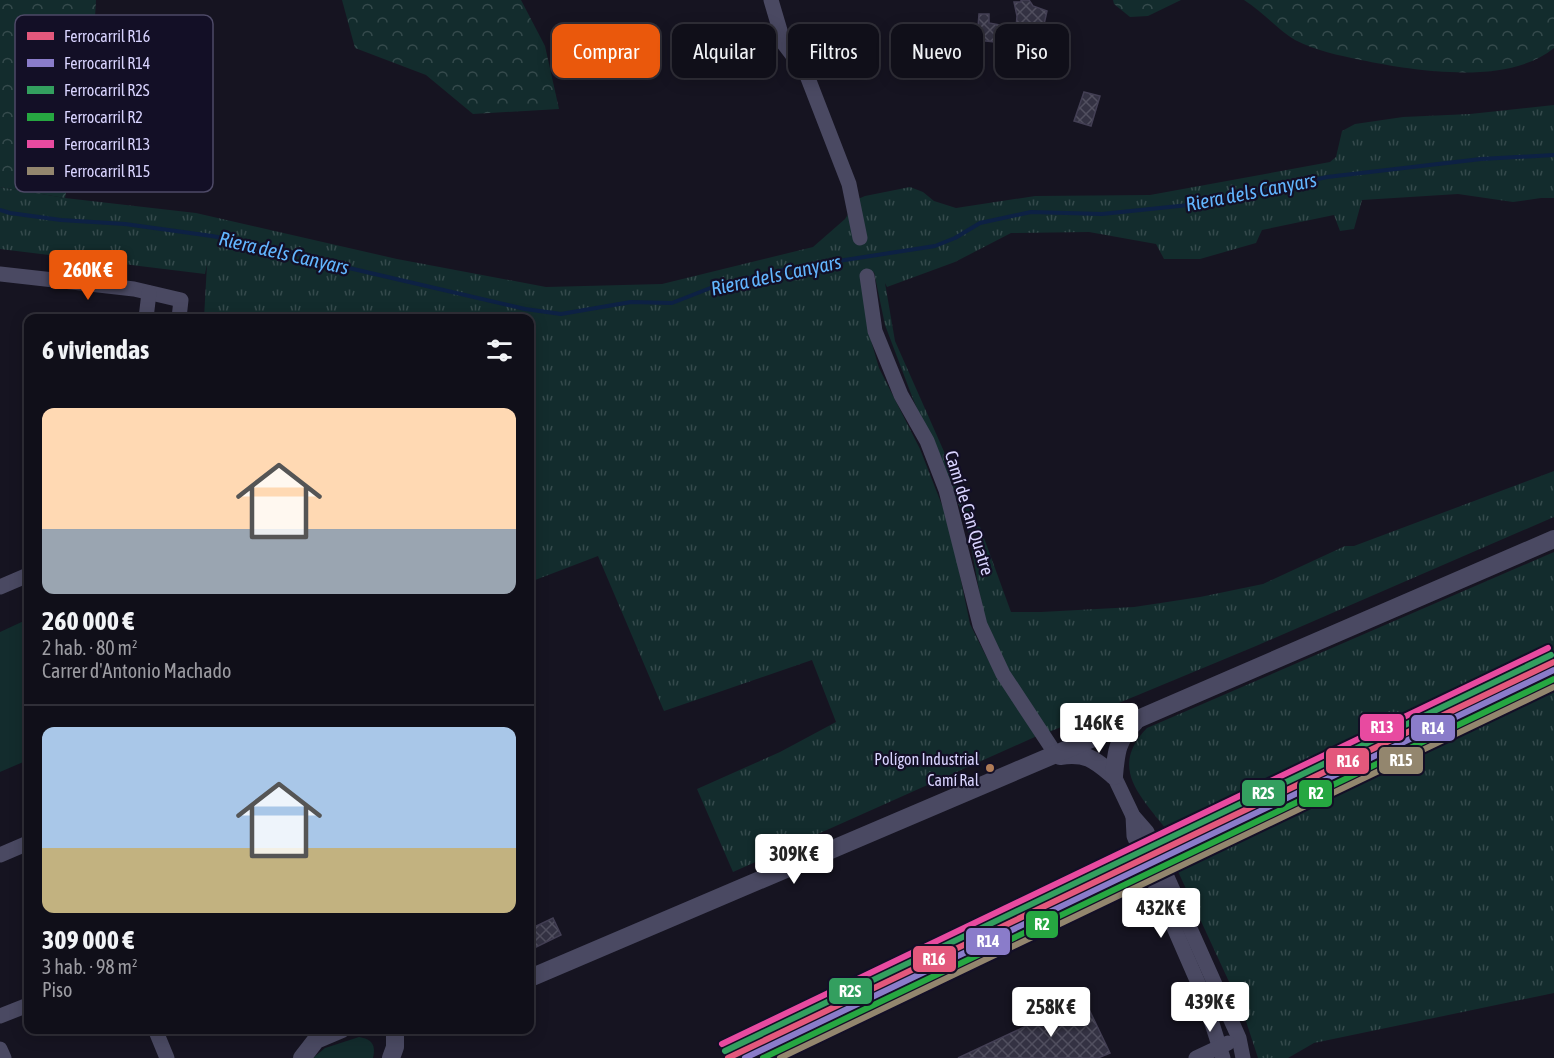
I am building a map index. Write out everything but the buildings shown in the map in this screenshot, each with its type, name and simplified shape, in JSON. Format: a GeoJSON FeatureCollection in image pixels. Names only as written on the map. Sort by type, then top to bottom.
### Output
{"type":"FeatureCollection","features":[{"type":"Feature","properties":{"kind":"street"},"geometry":{"type":"LineString","coordinates":[[771,0],[784,44],[806,73],[849,184],[860,238]]}},
{"type":"Feature","properties":{"kind":"street"},"geometry":{"type":"LineString","coordinates":[[0,274],[134,289],[181,300],[179,314]]}},
{"type":"Feature","properties":{"kind":"street","name":"Camí de Can Quatre"},"geometry":{"type":"LineString","coordinates":[[867,276],[876,331],[901,395],[927,441],[946,490],[980,626],[1003,674],[1050,755]]}},
{"type":"Feature","properties":{"kind":"street"},"geometry":{"type":"LineString","coordinates":[[146,314],[149,293]]}},
{"type":"Feature","properties":{"kind":"street"},"geometry":{"type":"LineString","coordinates":[[534,976],[1554,539]]}},
{"type":"Feature","properties":{"kind":"street"},"geometry":{"type":"LineString","coordinates":[[0,587],[24,577]]}},
{"type":"Feature","properties":{"kind":"street"},"geometry":{"type":"LineString","coordinates":[[1114,776],[1116,752],[1124,734],[1138,719]]}},
{"type":"Feature","properties":{"kind":"street"},"geometry":{"type":"LineString","coordinates":[[1050,755],[1077,753],[1096,762],[1114,776],[1133,816],[1147,832],[1239,1038],[1243,1058]]}},
{"type":"Feature","properties":{"kind":"street"},"geometry":{"type":"LineString","coordinates":[[1133,816],[1134,836],[1202,992],[1222,1052]]}},
{"type":"Feature","properties":{"kind":"street"},"geometry":{"type":"LineString","coordinates":[[0,855],[24,845]]}},
{"type":"Feature","properties":{"kind":"street"},"geometry":{"type":"LineString","coordinates":[[0,1016],[24,1007]]}},
{"type":"Feature","properties":{"kind":"street"},"geometry":{"type":"LineString","coordinates":[[157,1034],[167,1058]]}},
{"type":"Feature","properties":{"kind":"street"},"geometry":{"type":"LineString","coordinates":[[391,1058],[396,1034]]}},
{"type":"Feature","properties":{"kind":"street"},"geometry":{"type":"LineString","coordinates":[[302,1058],[316,1035]]}},
{"type":"Feature","properties":{"kind":"street"},"geometry":{"type":"LineString","coordinates":[[1196,1058],[1222,1052],[1239,1038]]}},
{"type":"Feature","properties":{"kind":"street"},"geometry":{"type":"LineString","coordinates":[[0,1049],[4,1058]]}},
{"type":"Feature","properties":{"kind":"green space"},"geometry":{"type":"Polygon","coordinates":[[[0,0],[96,0],[95,15],[15,15],[15,190],[0,187],[0,0]]]}},
{"type":"Feature","properties":{"kind":"green space"},"geometry":{"type":"Polygon","coordinates":[[[342,0],[521,0],[545,46],[559,109],[473,114],[426,75],[355,48],[342,0]]]}},
{"type":"Feature","properties":{"kind":"green space"},"geometry":{"type":"Polygon","coordinates":[[[1113,0],[1181,0],[1148,16],[1130,17],[1114,4],[1113,0]]]}},
{"type":"Feature","properties":{"kind":"green space"},"geometry":{"type":"Polygon","coordinates":[[[1244,0],[1554,0],[1554,48],[1535,60],[1487,71],[1460,72],[1407,68],[1336,54],[1303,44],[1288,36],[1244,0]]]}},
{"type":"Feature","properties":{"kind":"green space"},"geometry":{"type":"Polygon","coordinates":[[[1554,105],[1554,198],[1513,202],[1458,194],[1362,200],[1354,229],[1340,231],[1334,215],[1262,230],[1256,243],[1200,259],[1164,259],[1156,244],[1089,232],[1011,233],[955,262],[887,287],[885,283],[895,341],[977,526],[980,527],[1011,612],[1134,607],[1263,584],[1345,546],[1354,546],[1554,471],[1554,517],[1256,646],[1049,732],[1002,662],[984,617],[967,524],[913,399],[885,325],[874,272],[861,273],[870,337],[879,368],[920,449],[949,523],[970,624],[986,656],[1037,736],[733,872],[697,789],[780,752],[836,722],[812,660],[664,711],[598,556],[534,580],[534,314],[204,314],[207,264],[205,274],[0,249],[0,187],[15,190],[15,192],[196,213],[397,259],[546,287],[662,284],[813,247],[845,219],[858,199],[865,196],[910,187],[923,192],[934,201],[956,208],[1035,196],[1150,195],[1330,162],[1336,157],[1342,131],[1355,124],[1403,117],[1470,114],[1554,105]]]}},
{"type":"Feature","properties":{"kind":"green space"},"geometry":{"type":"Polygon","coordinates":[[[30,192],[66,192],[65,198],[30,192]]]}},
{"type":"Feature","properties":{"kind":"green space"},"geometry":{"type":"Polygon","coordinates":[[[1554,552],[1554,652],[1169,833],[1133,783],[1130,757],[1135,743],[1147,728],[1554,552]]]}},
{"type":"Feature","properties":{"kind":"green space"},"geometry":{"type":"Polygon","coordinates":[[[24,621],[24,762],[0,772],[0,632],[24,621]]]}},
{"type":"Feature","properties":{"kind":"green space"},"geometry":{"type":"Polygon","coordinates":[[[1554,681],[1554,993],[1314,1043],[1288,1058],[1258,1058],[1243,1012],[1175,865],[1410,753],[1554,681]]]}},
{"type":"Feature","properties":{"kind":"green space"},"geometry":{"type":"Polygon","coordinates":[[[359,1037],[372,1043],[373,1058],[313,1058],[325,1048],[359,1037]]]}},
{"type":"Feature","properties":{"kind":"waterway","name":"Riera dels Canyars"},"geometry":{"type":"LineString","coordinates":[[0,210],[61,220],[125,224],[212,236],[279,249],[349,268],[525,309],[561,314],[631,302],[672,303],[713,287],[787,269],[935,246],[955,238],[980,223],[1031,212],[1102,214],[1208,203],[1327,177],[1481,159],[1554,155]]}},
{"type":"Feature","properties":{"kind":"rail line","name":"R13"},"geometry":{"type":"LineString","coordinates":[[722,1044],[1548,648]]}},
{"type":"Feature","properties":{"kind":"rail line","name":"R2S"},"geometry":{"type":"LineString","coordinates":[[725,1051],[1551,655]]}},
{"type":"Feature","properties":{"kind":"rail line","name":"R16"},"geometry":{"type":"LineString","coordinates":[[728,1058],[1554,662]]}},
{"type":"Feature","properties":{"kind":"rail line","name":"R14"},"geometry":{"type":"LineString","coordinates":[[745,1058],[1554,670]]}},
{"type":"Feature","properties":{"kind":"rail line","name":"R2"},"geometry":{"type":"LineString","coordinates":[[763,1058],[1554,679]]}},
{"type":"Feature","properties":{"kind":"rail line","name":"R15"},"geometry":{"type":"LineString","coordinates":[[780,1058],[1554,687]]}},
{"type":"Feature","properties":{"kind":"place","name":"Polígon Industrial Camí Ral"},"geometry":{"type":"Point","coordinates":[990,768]}}]}
